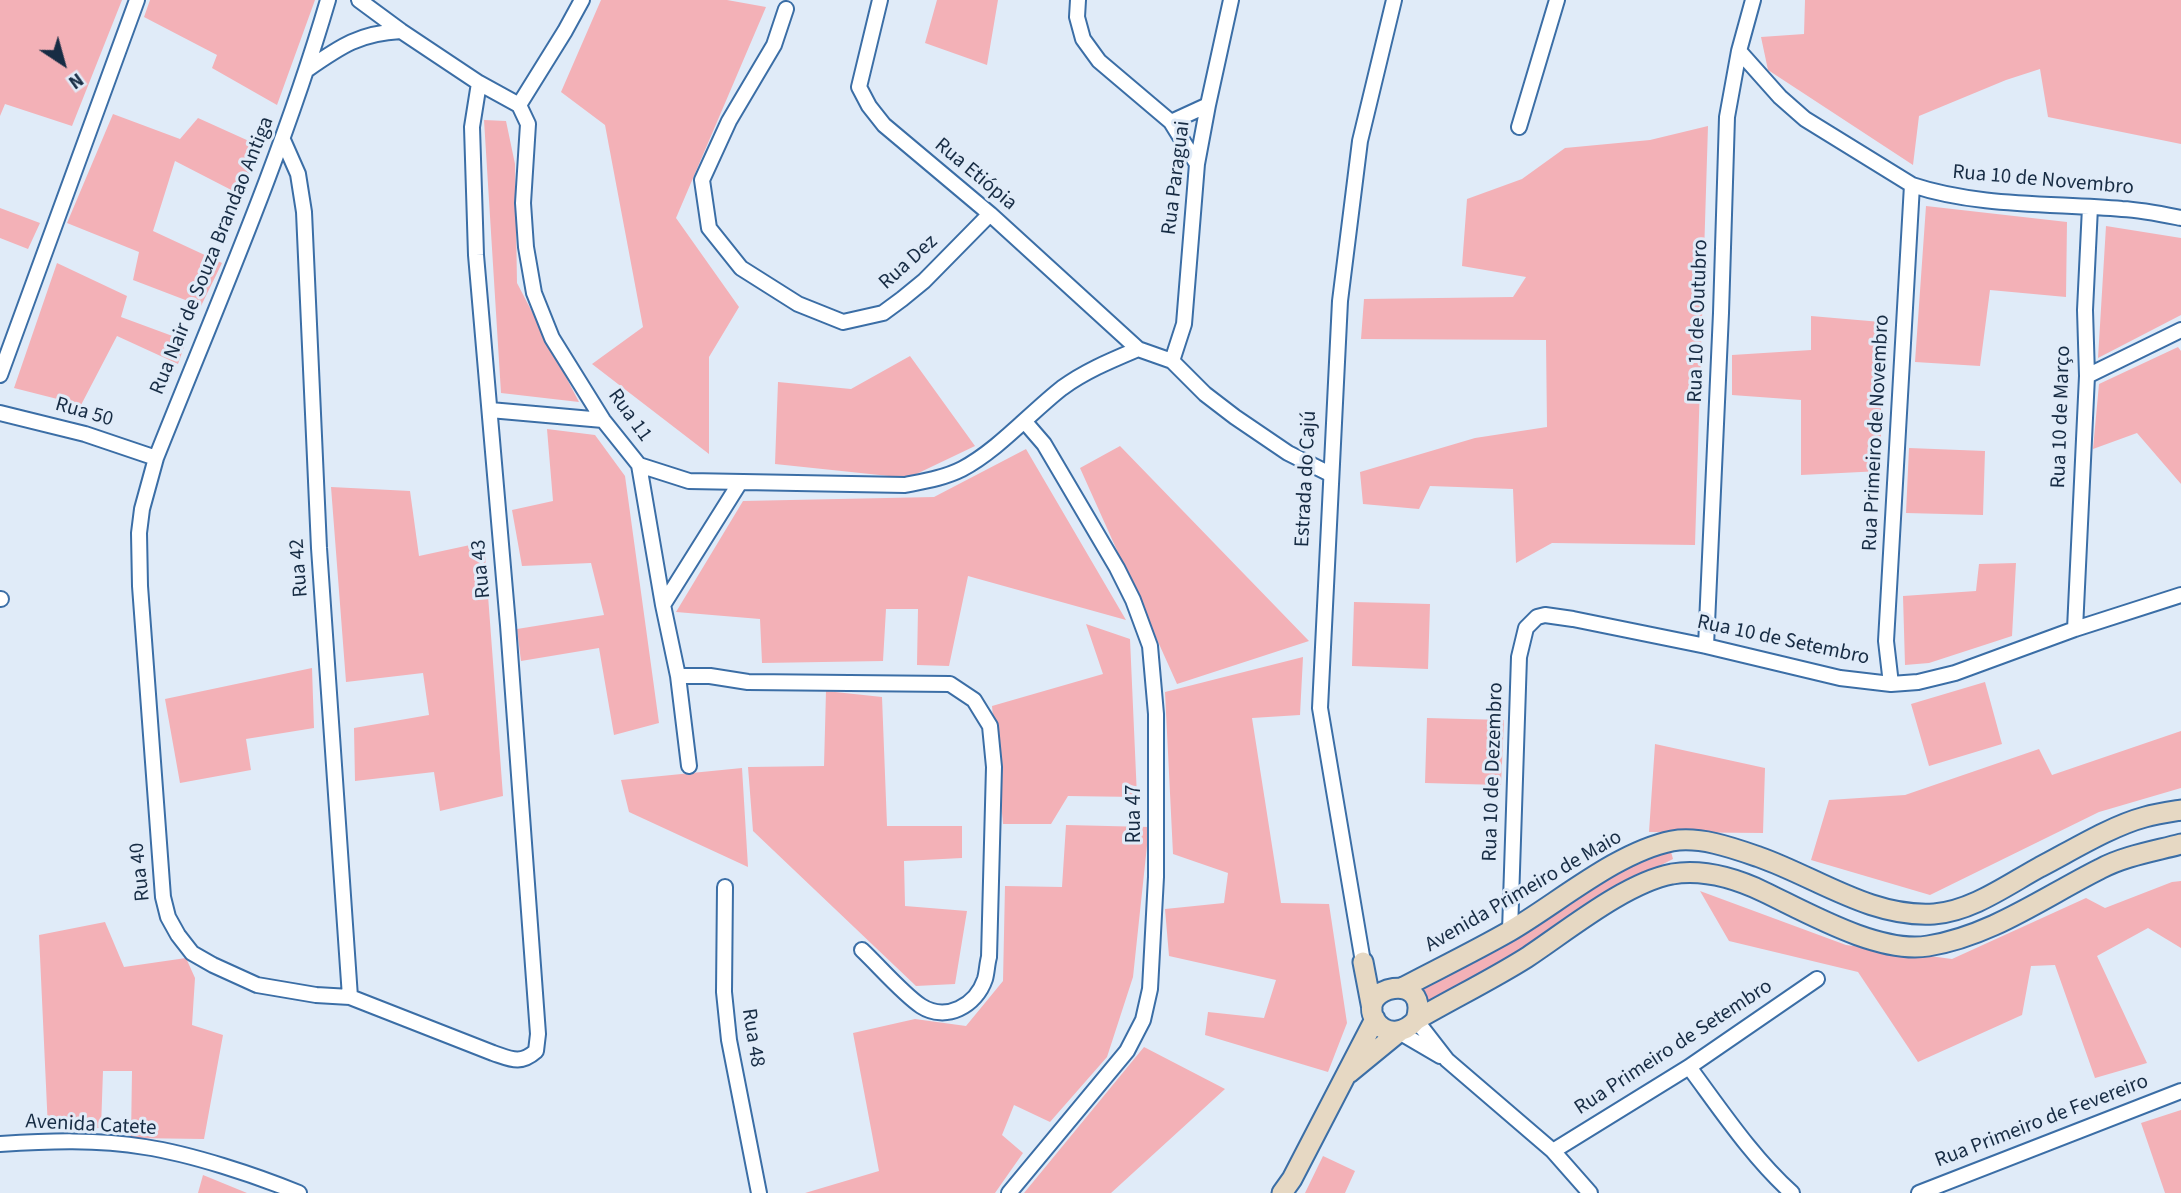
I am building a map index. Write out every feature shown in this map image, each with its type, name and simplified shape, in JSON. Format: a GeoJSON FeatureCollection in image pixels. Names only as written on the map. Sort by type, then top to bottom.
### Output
{"type":"FeatureCollection","features":[{"type":"Feature","properties":{"kind":"main road","name":"Avenida Primeiro de Maio"},"geometry":{"type":"LineString","coordinates":[[1395,988],[1510,931],[1611,867],[1640,852],[1673,841],[1716,843],[1762,858],[1829,888],[1891,911],[1935,914],[1959,909],[1986,897],[2092,840],[2143,817],[2181,810]]}},
{"type":"Feature","properties":{"kind":"main road"},"geometry":{"type":"LineString","coordinates":[[1345,1076],[1416,1020],[1523,959],[1607,904],[1648,881],[1673,874],[1707,873],[1754,888],[1862,936],[1892,946],[1926,947],[1964,937],[2000,923],[2104,867],[2181,844]]}},
{"type":"Feature","properties":{"kind":"main road"},"geometry":{"type":"LineString","coordinates":[[1363,962],[1395,988],[1415,997],[1418,1005],[1416,1020]]}},
{"type":"Feature","properties":{"kind":"main road","name":"Estrada do Cajú"},"geometry":{"type":"LineString","coordinates":[[1363,962],[1373,1014]]}},
{"type":"Feature","properties":{"kind":"main road"},"geometry":{"type":"LineString","coordinates":[[1282,1193],[1292,1179],[1345,1076],[1373,1014],[1377,996],[1395,988]]}},
{"type":"Feature","properties":{"kind":"main road"},"geometry":{"type":"LineString","coordinates":[[1373,1014],[1384,1030],[1399,1032]]}},
{"type":"Feature","properties":{"kind":"street"},"geometry":{"type":"LineString","coordinates":[[0,374],[137,0]]}},
{"type":"Feature","properties":{"kind":"street","name":"Rua Nair de Souza Brandao Antiga"},"geometry":{"type":"LineString","coordinates":[[156,458],[283,140],[328,0]]}},
{"type":"Feature","properties":{"kind":"street"},"geometry":{"type":"LineString","coordinates":[[359,0],[479,83],[519,105],[582,0]]}},
{"type":"Feature","properties":{"kind":"street","name":"Rua Etiópia"},"geometry":{"type":"LineString","coordinates":[[880,0],[859,87],[869,106],[884,125],[990,214],[1138,349]]}},
{"type":"Feature","properties":{"kind":"street"},"geometry":{"type":"LineString","coordinates":[[1078,0],[1077,17],[1083,39],[1099,61],[1171,122],[1197,164]]}},
{"type":"Feature","properties":{"kind":"street","name":"Rua Paraguai"},"geometry":{"type":"LineString","coordinates":[[1172,361],[1184,324],[1197,164],[1231,0]]}},
{"type":"Feature","properties":{"kind":"street","name":"Estrada do Cajú"},"geometry":{"type":"LineString","coordinates":[[1363,962],[1320,708],[1340,301],[1360,141],[1394,0]]}},
{"type":"Feature","properties":{"kind":"street"},"geometry":{"type":"LineString","coordinates":[[1519,127],[1557,0]]}},
{"type":"Feature","properties":{"kind":"street","name":"Rua 10 de Outubro"},"geometry":{"type":"LineString","coordinates":[[1706,646],[1727,117],[1740,51],[1754,0]]}},
{"type":"Feature","properties":{"kind":"street","name":"Rua Dez"},"geometry":{"type":"LineString","coordinates":[[786,9],[774,45],[729,121],[702,180],[709,228],[741,268],[798,304],[843,322],[883,313],[924,281],[990,214]]}},
{"type":"Feature","properties":{"kind":"street"},"geometry":{"type":"LineString","coordinates":[[308,69],[336,49],[374,33],[401,31]]}},
{"type":"Feature","properties":{"kind":"street","name":"Rua 10 de Novembro"},"geometry":{"type":"LineString","coordinates":[[1740,51],[1780,97],[1805,120],[1912,185],[1929,191],[1963,196],[2034,204],[2126,209],[2181,218]]}},
{"type":"Feature","properties":{"kind":"street","name":"Rua 43"},"geometry":{"type":"LineString","coordinates":[[479,83],[472,127],[476,255],[537,1010],[536,1051]]}},
{"type":"Feature","properties":{"kind":"street","name":"Rua 11"},"geometry":{"type":"LineString","coordinates":[[519,105],[528,124],[523,203],[526,247],[534,293],[552,338],[603,420],[639,465],[690,481],[739,484],[905,485],[935,480],[963,468],[1025,422],[1062,388],[1090,371],[1138,349]]}},
{"type":"Feature","properties":{"kind":"street"},"geometry":{"type":"LineString","coordinates":[[1171,122],[1208,106]]}},
{"type":"Feature","properties":{"kind":"street","name":"Rua 42"},"geometry":{"type":"LineString","coordinates":[[283,140],[298,174],[304,212],[319,548],[350,997]]}},
{"type":"Feature","properties":{"kind":"street","name":"Rua Primeiro de Novembro"},"geometry":{"type":"LineString","coordinates":[[1891,684],[1886,641],[1912,185]]}},
{"type":"Feature","properties":{"kind":"street","name":"Rua 10 de Março"},"geometry":{"type":"LineString","coordinates":[[2075,629],[2087,376],[2085,310],[2090,207]]}},
{"type":"Feature","properties":{"kind":"street"},"geometry":{"type":"LineString","coordinates":[[2087,376],[2181,330]]}},
{"type":"Feature","properties":{"kind":"street"},"geometry":{"type":"LineString","coordinates":[[1138,349],[1172,361],[1205,394],[1288,453],[1330,474]]}},
{"type":"Feature","properties":{"kind":"street"},"geometry":{"type":"LineString","coordinates":[[490,410],[603,420]]}},
{"type":"Feature","properties":{"kind":"street","name":"Rua 50"},"geometry":{"type":"LineString","coordinates":[[0,413],[85,434],[156,458]]}},
{"type":"Feature","properties":{"kind":"street","name":"Rua 47"},"geometry":{"type":"LineString","coordinates":[[1009,1193],[1127,1051],[1143,1020],[1150,989],[1156,877],[1156,715],[1150,646],[1133,600],[1117,568],[1044,443],[1025,422]]}},
{"type":"Feature","properties":{"kind":"street","name":"Rua 40"},"geometry":{"type":"LineString","coordinates":[[156,458],[142,509],[139,533],[140,586],[163,897],[168,917],[178,935],[192,953],[257,985],[316,995],[350,997],[513,1060],[526,1059],[536,1051]]}},
{"type":"Feature","properties":{"kind":"street"},"geometry":{"type":"LineString","coordinates":[[639,465],[678,676],[689,766]]}},
{"type":"Feature","properties":{"kind":"street"},"geometry":{"type":"LineString","coordinates":[[663,606],[739,484]]}},
{"type":"Feature","properties":{"kind":"street","name":"Rua 10 de Setembro"},"geometry":{"type":"LineString","coordinates":[[1519,657],[1526,628],[1537,617],[1545,615],[1706,646],[1840,678],[1891,684],[1918,682],[1955,673],[2075,629],[2181,595]]}},
{"type":"Feature","properties":{"kind":"street","name":"Rua 10 de Dezembro"},"geometry":{"type":"LineString","coordinates":[[1510,931],[1519,657]]}},
{"type":"Feature","properties":{"kind":"street"},"geometry":{"type":"LineString","coordinates":[[678,676],[710,676],[748,682],[950,684],[974,700],[990,726],[994,767],[989,957],[984,981],[961,1010],[942,1013],[922,1006],[862,950]]}},
{"type":"Feature","properties":{"kind":"street","name":"Rua 48"},"geometry":{"type":"LineString","coordinates":[[725,887],[724,992],[729,1040],[759,1193]]}},
{"type":"Feature","properties":{"kind":"street","name":"Rua Primeiro de Setembro"},"geometry":{"type":"LineString","coordinates":[[1553,1151],[1689,1067],[1817,979]]}},
{"type":"Feature","properties":{"kind":"street"},"geometry":{"type":"LineString","coordinates":[[1416,1020],[1447,1060]]}},
{"type":"Feature","properties":{"kind":"street"},"geometry":{"type":"LineString","coordinates":[[1399,1032],[1447,1060],[1553,1151],[1590,1193]]}},
{"type":"Feature","properties":{"kind":"street"},"geometry":{"type":"LineString","coordinates":[[1689,1067],[1747,1144],[1777,1180],[1792,1193]]}},
{"type":"Feature","properties":{"kind":"street","name":"Rua Primeiro de Fevereiro"},"geometry":{"type":"LineString","coordinates":[[1919,1193],[2181,1091]]}},
{"type":"Feature","properties":{"kind":"street","name":"Avenida Catete"},"geometry":{"type":"LineString","coordinates":[[0,1144],[50,1141],[145,1147],[215,1164],[299,1193]]}},
{"type":"Feature","properties":{"kind":"shaded area"},"geometry":{"type":"Polygon","coordinates":[[[0,0],[122,0],[72,126],[5,104],[0,116],[0,0]]]}},
{"type":"Feature","properties":{"kind":"shaded area"},"geometry":{"type":"Polygon","coordinates":[[[150,0],[315,0],[277,105],[212,68],[217,55],[144,17],[150,0]]]}},
{"type":"Feature","properties":{"kind":"shaded area"},"geometry":{"type":"Polygon","coordinates":[[[601,0],[727,0],[766,7],[676,218],[739,307],[709,357],[709,454],[592,364],[643,327],[605,125],[561,92],[601,0]]]}},
{"type":"Feature","properties":{"kind":"shaded area"},"geometry":{"type":"Polygon","coordinates":[[[937,0],[998,0],[987,65],[925,43],[937,0]]]}},
{"type":"Feature","properties":{"kind":"shaded area"},"geometry":{"type":"Polygon","coordinates":[[[1805,0],[2181,0],[2181,144],[2048,117],[2040,69],[1919,116],[1913,165],[1768,70],[1761,37],[1804,34],[1805,0]]]}},
{"type":"Feature","properties":{"kind":"shaded area"},"geometry":{"type":"Polygon","coordinates":[[[113,114],[180,139],[198,118],[260,146],[241,195],[175,161],[153,231],[222,263],[201,306],[133,280],[139,252],[67,223],[113,114]]]}},
{"type":"Feature","properties":{"kind":"shaded area"},"geometry":{"type":"Polygon","coordinates":[[[484,120],[506,121],[515,164],[517,283],[579,402],[501,393],[484,120]]]}},
{"type":"Feature","properties":{"kind":"shaded area"},"geometry":{"type":"Polygon","coordinates":[[[1708,126],[1695,545],[1552,543],[1516,563],[1513,489],[1430,486],[1419,509],[1363,504],[1360,472],[1475,438],[1547,427],[1546,340],[1361,339],[1364,299],[1513,297],[1526,277],[1462,266],[1467,199],[1522,179],[1565,148],[1650,140],[1708,126]]]}},
{"type":"Feature","properties":{"kind":"shaded area"},"geometry":{"type":"Polygon","coordinates":[[[1926,206],[2067,222],[2066,297],[1990,290],[1980,366],[1915,362],[1926,206]]]}},
{"type":"Feature","properties":{"kind":"shaded area"},"geometry":{"type":"Polygon","coordinates":[[[0,208],[40,223],[28,249],[0,238],[0,208]]]}},
{"type":"Feature","properties":{"kind":"shaded area"},"geometry":{"type":"Polygon","coordinates":[[[2106,226],[2181,238],[2181,315],[2098,358],[2106,226]]]}},
{"type":"Feature","properties":{"kind":"shaded area"},"geometry":{"type":"Polygon","coordinates":[[[57,263],[127,296],[121,317],[186,341],[178,364],[117,336],[81,405],[14,388],[57,263]]]}},
{"type":"Feature","properties":{"kind":"shaded area"},"geometry":{"type":"Polygon","coordinates":[[[1811,316],[1881,322],[1881,471],[1801,475],[1801,400],[1732,395],[1732,355],[1811,350],[1811,316]]]}},
{"type":"Feature","properties":{"kind":"shaded area"},"geometry":{"type":"Polygon","coordinates":[[[2178,347],[2181,351],[2181,484],[2137,433],[2093,449],[2099,384],[2178,347]]]}},
{"type":"Feature","properties":{"kind":"shaded area"},"geometry":{"type":"Polygon","coordinates":[[[910,356],[975,446],[908,478],[775,464],[778,382],[851,389],[910,356]]]}},
{"type":"Feature","properties":{"kind":"shaded area"},"geometry":{"type":"Polygon","coordinates":[[[547,429],[595,435],[625,476],[659,723],[614,735],[599,648],[521,661],[517,629],[604,615],[591,563],[522,566],[512,510],[553,501],[547,429]]]}},
{"type":"Feature","properties":{"kind":"shaded area"},"geometry":{"type":"Polygon","coordinates":[[[1120,446],[1309,641],[1177,684],[1080,468],[1120,446]]]}},
{"type":"Feature","properties":{"kind":"shaded area"},"geometry":{"type":"Polygon","coordinates":[[[1909,448],[1985,451],[1983,515],[1906,513],[1909,448]]]}},
{"type":"Feature","properties":{"kind":"shaded area"},"geometry":{"type":"Polygon","coordinates":[[[1026,449],[1126,620],[968,576],[949,666],[917,665],[918,609],[886,609],[883,661],[762,663],[760,619],[676,612],[743,501],[934,497],[1026,449]]]}},
{"type":"Feature","properties":{"kind":"shaded area"},"geometry":{"type":"Polygon","coordinates":[[[331,487],[410,491],[419,556],[484,542],[503,796],[440,811],[434,772],[355,781],[354,728],[429,715],[423,673],[346,682],[331,487]]]}},
{"type":"Feature","properties":{"kind":"shaded area"},"geometry":{"type":"Polygon","coordinates":[[[2016,563],[2012,636],[1929,663],[1905,665],[1903,596],[1976,591],[1979,564],[2016,563]]]}},
{"type":"Feature","properties":{"kind":"shaded area"},"geometry":{"type":"Polygon","coordinates":[[[1354,602],[1430,604],[1428,669],[1352,666],[1354,602]]]}},
{"type":"Feature","properties":{"kind":"shaded area"},"geometry":{"type":"Polygon","coordinates":[[[1086,624],[1130,639],[1137,797],[1068,796],[1051,824],[1003,824],[992,706],[1103,674],[1086,624]]]}},
{"type":"Feature","properties":{"kind":"shaded area"},"geometry":{"type":"Polygon","coordinates":[[[1303,657],[1300,715],[1252,718],[1281,903],[1329,904],[1347,1023],[1328,1072],[1205,1035],[1208,1012],[1264,1018],[1276,980],[1169,956],[1165,909],[1224,903],[1228,873],[1173,854],[1165,692],[1303,657]]]}},
{"type":"Feature","properties":{"kind":"shaded area"},"geometry":{"type":"Polygon","coordinates":[[[312,668],[314,728],[246,739],[251,770],[180,783],[165,699],[312,668]]]}},
{"type":"Feature","properties":{"kind":"shaded area"},"geometry":{"type":"Polygon","coordinates":[[[1985,682],[2002,744],[1929,766],[1911,704],[1985,682]]]}},
{"type":"Feature","properties":{"kind":"shaded area"},"geometry":{"type":"Polygon","coordinates":[[[826,691],[882,697],[887,826],[962,826],[962,858],[904,861],[905,906],[967,911],[955,984],[916,986],[753,831],[748,767],[824,766],[826,691]]]}},
{"type":"Feature","properties":{"kind":"shaded area"},"geometry":{"type":"Polygon","coordinates":[[[1427,718],[1504,720],[1501,785],[1425,783],[1427,718]]]}},
{"type":"Feature","properties":{"kind":"shaded area"},"geometry":{"type":"Polygon","coordinates":[[[2181,731],[2181,788],[2099,812],[1930,895],[1811,860],[1829,800],[1905,795],[2039,749],[2052,775],[2181,731]]]}},
{"type":"Feature","properties":{"kind":"shaded area"},"geometry":{"type":"Polygon","coordinates":[[[1655,744],[1765,768],[1763,833],[1649,832],[1655,744]]]}},
{"type":"Feature","properties":{"kind":"shaded area"},"geometry":{"type":"Polygon","coordinates":[[[742,768],[748,867],[629,812],[621,780],[742,768]]]}},
{"type":"Feature","properties":{"kind":"shaded area"},"geometry":{"type":"Polygon","coordinates":[[[1066,825],[1149,827],[1133,977],[1107,1057],[1050,1122],[1014,1105],[1002,1135],[1023,1153],[995,1193],[805,1193],[879,1171],[853,1033],[915,1019],[966,1026],[1003,981],[1005,886],[1062,887],[1066,825]]]}},
{"type":"Feature","properties":{"kind":"shaded area"},"geometry":{"type":"Polygon","coordinates":[[[1670,848],[1673,859],[1608,892],[1431,1006],[1422,987],[1624,864],[1670,848]]]}},
{"type":"Feature","properties":{"kind":"shaded area"},"geometry":{"type":"Polygon","coordinates":[[[2181,881],[2181,948],[2148,928],[2097,956],[2147,1063],[2095,1078],[2055,965],[2031,966],[2022,1015],[1918,1062],[1858,972],[1729,941],[1700,891],[1846,945],[1952,959],[2086,898],[2105,908],[2181,881]]]}},
{"type":"Feature","properties":{"kind":"shaded area"},"geometry":{"type":"Polygon","coordinates":[[[105,922],[124,967],[186,958],[195,978],[192,1025],[223,1035],[204,1139],[131,1138],[132,1071],[103,1071],[101,1128],[48,1129],[39,935],[105,922]]]}},
{"type":"Feature","properties":{"kind":"shaded area"},"geometry":{"type":"Polygon","coordinates":[[[1144,1047],[1225,1089],[1111,1193],[1024,1193],[1144,1047]]]}},
{"type":"Feature","properties":{"kind":"shaded area"},"geometry":{"type":"Polygon","coordinates":[[[2181,1110],[2181,1193],[2165,1193],[2141,1123],[2181,1110]]]}},
{"type":"Feature","properties":{"kind":"shaded area"},"geometry":{"type":"Polygon","coordinates":[[[1323,1156],[1355,1171],[1345,1193],[1305,1193],[1323,1156]]]}},
{"type":"Feature","properties":{"kind":"shaded area"},"geometry":{"type":"Polygon","coordinates":[[[203,1175],[247,1193],[198,1193],[203,1175]]]}}]}
